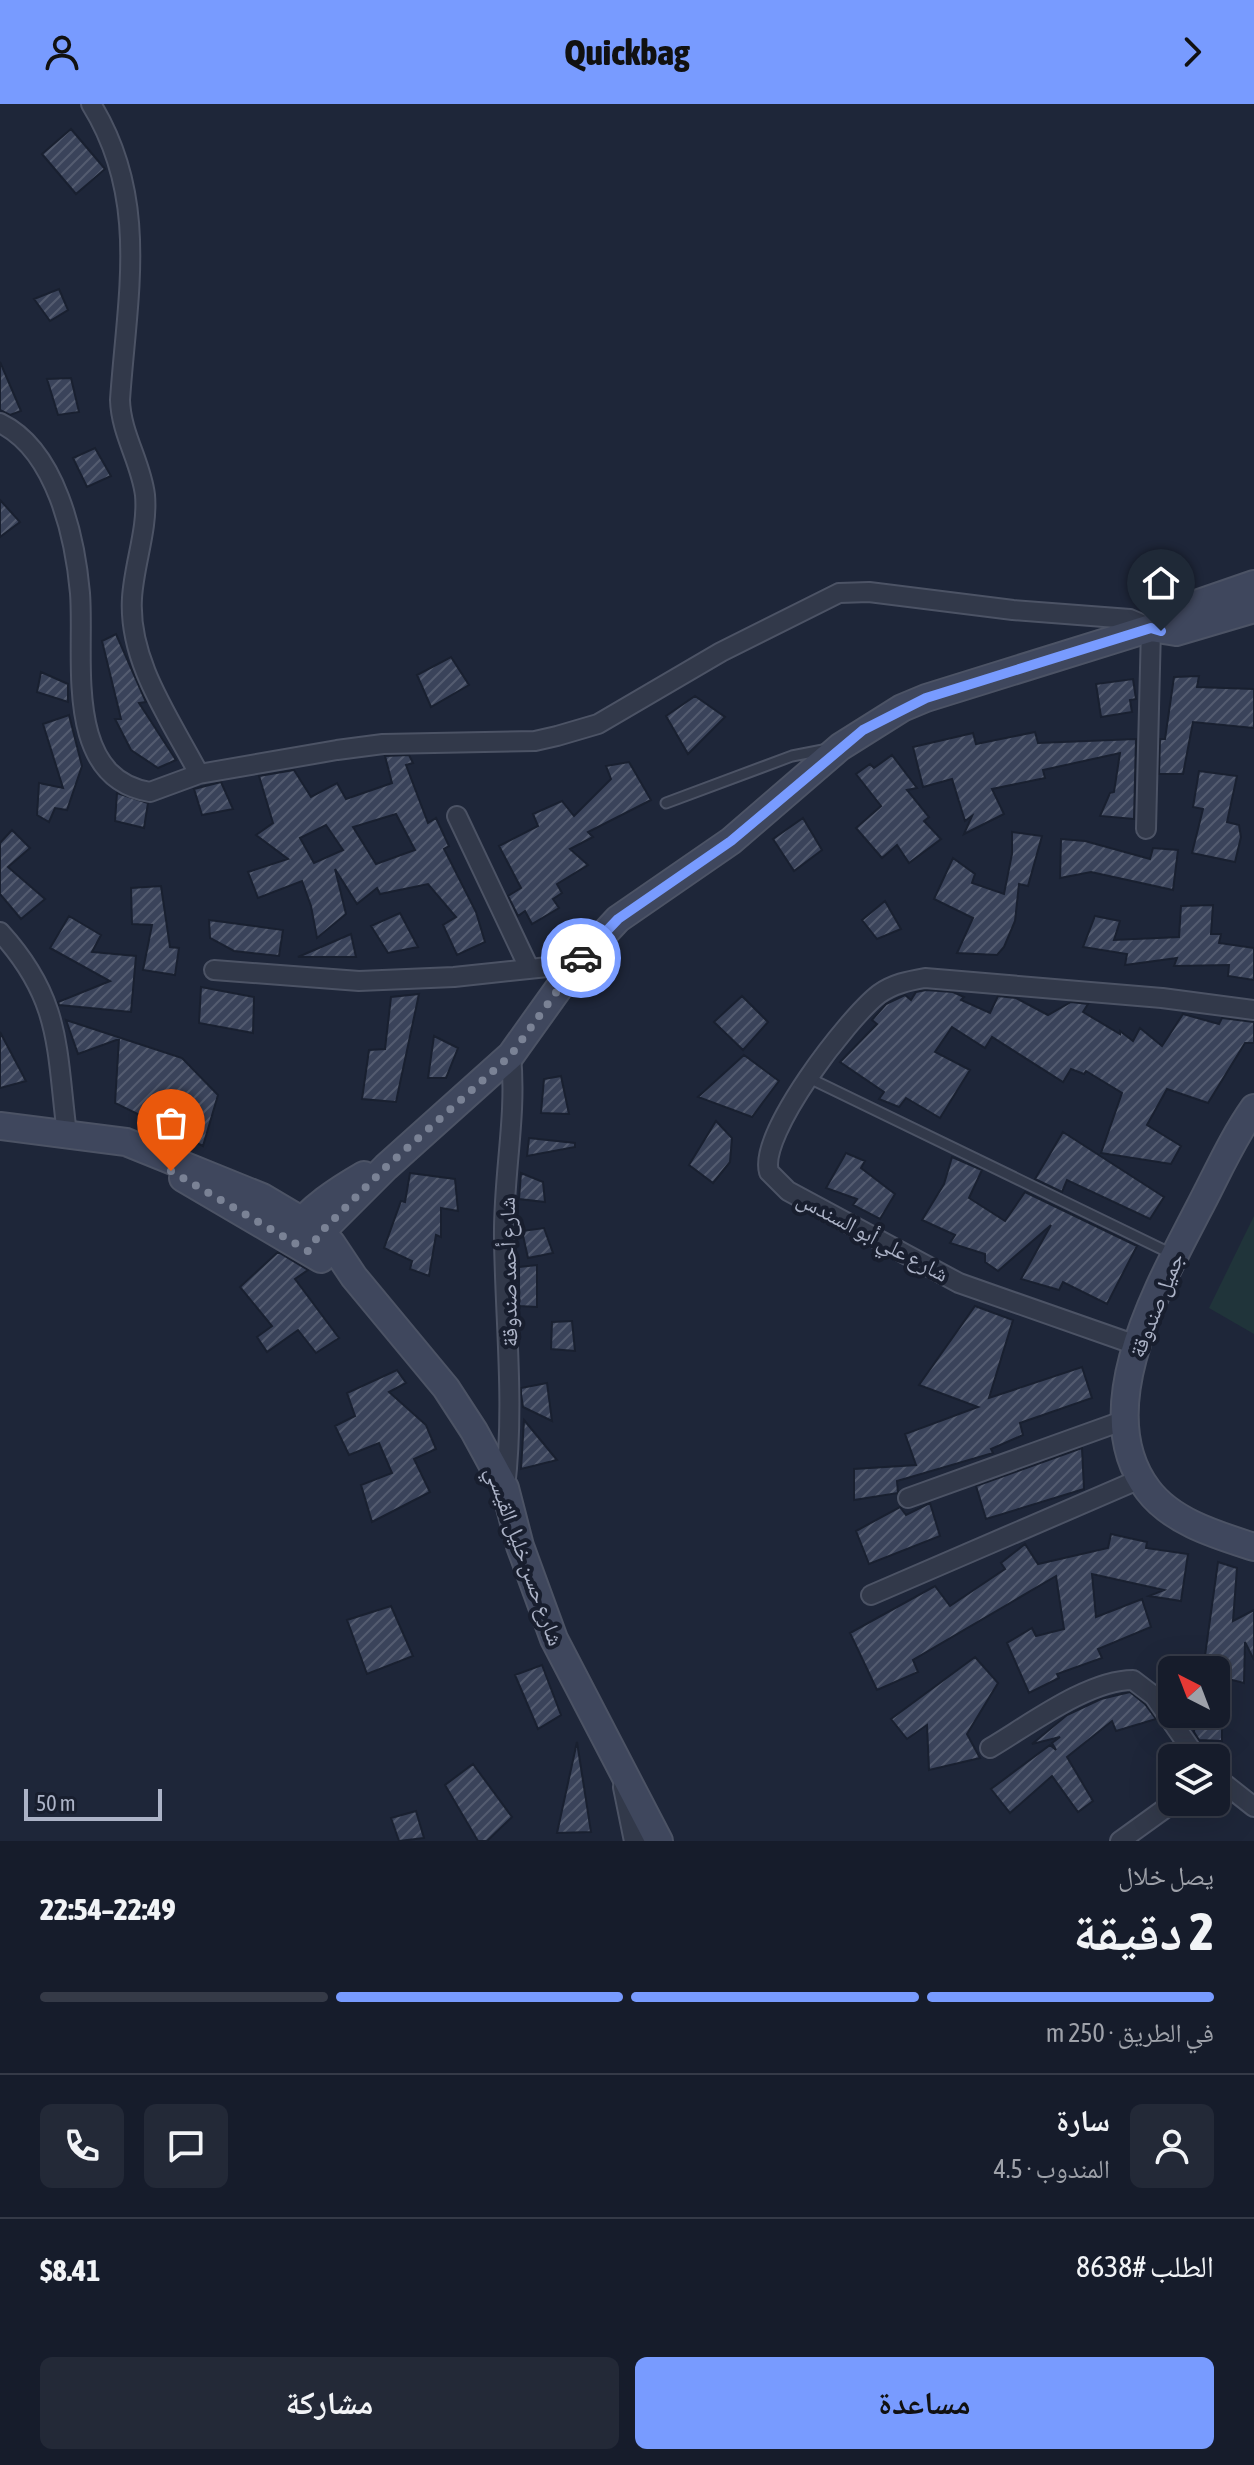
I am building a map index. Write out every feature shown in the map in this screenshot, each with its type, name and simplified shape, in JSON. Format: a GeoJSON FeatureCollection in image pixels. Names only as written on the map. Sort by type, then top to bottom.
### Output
{"type":"FeatureCollection","features":[{"type":"Feature","properties":{"kind":"main road"},"geometry":{"type":"LineString","coordinates":[[305,1235],[511,1055],[576,964],[618,919],[731,841],[840,747],[902,708],[926,698],[1151,628],[1170,613],[1254,584]]}},
{"type":"Feature","properties":{"kind":"main road"},"geometry":{"type":"LineString","coordinates":[[1151,628],[1176,632],[1254,609]]}},
{"type":"Feature","properties":{"kind":"main road","name":"جميل صندوقة"},"geometry":{"type":"LineString","coordinates":[[1254,1108],[1175,1256],[1136,1345],[1125,1402],[1130,1450],[1140,1479],[1158,1501],[1179,1516],[1254,1547]]}},
{"type":"Feature","properties":{"kind":"main road"},"geometry":{"type":"LineString","coordinates":[[0,1126],[67,1134]]}},
{"type":"Feature","properties":{"kind":"main road","name":"شارع حسن خليل القيسي"},"geometry":{"type":"LineString","coordinates":[[67,1134],[126,1142],[216,1200],[305,1235],[354,1277],[446,1388],[505,1488],[520,1546],[554,1639],[659,1841]]}},
{"type":"Feature","properties":{"kind":"street"},"geometry":{"type":"LineString","coordinates":[[91,104],[113,146],[131,216],[130,283],[120,418],[145,493],[132,599],[134,639],[145,670],[199,774]]}},
{"type":"Feature","properties":{"kind":"street"},"geometry":{"type":"LineString","coordinates":[[0,423],[23,439],[39,459],[65,519],[80,591],[84,706],[95,754],[118,779],[142,791],[150,792],[199,774],[383,744],[465,744],[557,736],[598,724],[721,652],[839,593],[869,592],[1013,610],[1130,619],[1151,628],[1146,829]]}},
{"type":"Feature","properties":{"kind":"street"},"geometry":{"type":"LineString","coordinates":[[457,816],[529,968]]}},
{"type":"Feature","properties":{"kind":"street"},"geometry":{"type":"LineString","coordinates":[[0,932],[44,992],[53,1021],[67,1134]]}},
{"type":"Feature","properties":{"kind":"street"},"geometry":{"type":"LineString","coordinates":[[214,970],[359,981],[576,964]]}},
{"type":"Feature","properties":{"kind":"street","name":"شارع علي أبو السندس"},"geometry":{"type":"LineString","coordinates":[[1136,1345],[959,1283],[788,1191],[769,1172],[768,1150],[809,1078],[866,1005],[888,988],[912,980],[925,978],[1162,998],[1254,1010]]}},
{"type":"Feature","properties":{"kind":"street","name":"شارع أحمد صندوقة"},"geometry":{"type":"LineString","coordinates":[[505,1488],[511,1439],[503,1235],[514,1118],[511,1055]]}},
{"type":"Feature","properties":{"kind":"street"},"geometry":{"type":"LineString","coordinates":[[908,1498],[1125,1420]]}},
{"type":"Feature","properties":{"kind":"street"},"geometry":{"type":"LineString","coordinates":[[871,1595],[1140,1479]]}},
{"type":"Feature","properties":{"kind":"street"},"geometry":{"type":"LineString","coordinates":[[990,1748],[1086,1692],[1133,1680],[1154,1696],[1187,1744]]}},
{"type":"Feature","properties":{"kind":"street","name":"شارع حسن خليل القيسي"},"geometry":{"type":"LineString","coordinates":[[623,1769],[637,1841]]}},
{"type":"Feature","properties":{"kind":"street"},"geometry":{"type":"LineString","coordinates":[[1230,1788],[1254,1807]]}},
{"type":"Feature","properties":{"kind":"street"},"geometry":{"type":"LineString","coordinates":[[1120,1841],[1158,1814]]}},
{"type":"Feature","properties":{"kind":"lane"},"geometry":{"type":"LineString","coordinates":[[666,803],[792,756],[840,747]]}},
{"type":"Feature","properties":{"kind":"lane"},"geometry":{"type":"LineString","coordinates":[[809,1078],[1175,1256]]}},
{"type":"Feature","properties":{"kind":"shaded area"},"geometry":{"type":"Polygon","coordinates":[[[1254,1216],[1254,1334],[1209,1308],[1254,1216]]]}},
{"type":"Feature","properties":{"kind":"building"},"geometry":{"type":"Polygon","coordinates":[[[71,129],[105,169],[76,194],[42,154],[71,129]]]}},
{"type":"Feature","properties":{"kind":"building"},"geometry":{"type":"Polygon","coordinates":[[[59,289],[68,310],[50,321],[34,299],[59,289]]]}},
{"type":"Feature","properties":{"kind":"building"},"geometry":{"type":"Polygon","coordinates":[[[0,362],[21,411],[10,415],[0,410],[0,362]]]}},
{"type":"Feature","properties":{"kind":"building"},"geometry":{"type":"Polygon","coordinates":[[[71,378],[79,412],[58,415],[47,379],[71,378]]]}},
{"type":"Feature","properties":{"kind":"building"},"geometry":{"type":"Polygon","coordinates":[[[95,448],[111,476],[87,487],[73,458],[95,448]]]}},
{"type":"Feature","properties":{"kind":"building"},"geometry":{"type":"Polygon","coordinates":[[[0,500],[20,522],[0,537],[0,500]]]}},
{"type":"Feature","properties":{"kind":"building"},"geometry":{"type":"Polygon","coordinates":[[[116,634],[146,702],[139,703],[176,760],[158,768],[131,750],[115,719],[121,719],[102,641],[116,634]]]}},
{"type":"Feature","properties":{"kind":"building"},"geometry":{"type":"Polygon","coordinates":[[[451,657],[469,685],[431,707],[417,675],[451,657]]]}},
{"type":"Feature","properties":{"kind":"building"},"geometry":{"type":"Polygon","coordinates":[[[41,672],[68,684],[68,702],[37,692],[41,672]]]}},
{"type":"Feature","properties":{"kind":"building"},"geometry":{"type":"Polygon","coordinates":[[[1199,676],[1197,687],[1254,689],[1254,728],[1193,722],[1183,774],[1159,774],[1160,739],[1165,739],[1174,677],[1199,676]]]}},
{"type":"Feature","properties":{"kind":"building"},"geometry":{"type":"Polygon","coordinates":[[[1133,679],[1136,699],[1130,700],[1132,712],[1101,717],[1096,684],[1133,679]]]}},
{"type":"Feature","properties":{"kind":"building"},"geometry":{"type":"Polygon","coordinates":[[[695,696],[725,717],[688,754],[666,716],[695,696]]]}},
{"type":"Feature","properties":{"kind":"building"},"geometry":{"type":"Polygon","coordinates":[[[69,715],[82,766],[67,810],[55,808],[49,822],[37,815],[39,783],[63,788],[43,724],[69,715]]]}},
{"type":"Feature","properties":{"kind":"building"},"geometry":{"type":"Polygon","coordinates":[[[1035,732],[1038,743],[1136,739],[1134,819],[1100,816],[1110,793],[1114,792],[1120,753],[1043,770],[1045,778],[992,789],[1004,814],[964,834],[972,816],[965,821],[952,779],[923,787],[913,747],[973,733],[976,744],[1035,732]]]}},
{"type":"Feature","properties":{"kind":"building"},"geometry":{"type":"Polygon","coordinates":[[[409,755],[413,763],[406,765],[428,823],[436,818],[449,846],[444,849],[476,912],[485,942],[457,955],[443,925],[456,917],[428,884],[380,894],[377,888],[357,904],[335,869],[346,914],[317,938],[302,881],[258,898],[248,872],[288,859],[256,835],[273,823],[259,776],[294,770],[311,797],[337,783],[346,799],[392,783],[385,756],[409,755]],[[396,814],[353,827],[376,864],[415,850],[396,814]],[[326,825],[300,838],[314,863],[343,850],[326,825]]]}},
{"type":"Feature","properties":{"kind":"building"},"geometry":{"type":"Polygon","coordinates":[[[892,755],[917,788],[907,790],[929,817],[924,821],[941,839],[909,863],[897,845],[882,858],[856,828],[881,806],[856,774],[870,764],[874,768],[892,755]]]}},
{"type":"Feature","properties":{"kind":"building"},"geometry":{"type":"Polygon","coordinates":[[[629,762],[651,800],[588,832],[593,837],[570,849],[588,865],[557,884],[562,893],[553,899],[559,908],[532,924],[525,911],[518,916],[508,896],[521,888],[499,846],[538,826],[533,814],[562,801],[574,816],[611,779],[606,766],[629,762]]]}},
{"type":"Feature","properties":{"kind":"building"},"geometry":{"type":"Polygon","coordinates":[[[1199,771],[1237,776],[1227,822],[1239,825],[1241,837],[1235,862],[1192,853],[1203,809],[1193,807],[1199,771]]]}},
{"type":"Feature","properties":{"kind":"building"},"geometry":{"type":"Polygon","coordinates":[[[221,782],[233,809],[202,815],[194,789],[221,782]]]}},
{"type":"Feature","properties":{"kind":"building"},"geometry":{"type":"Polygon","coordinates":[[[117,793],[148,803],[144,828],[115,821],[117,793]]]}},
{"type":"Feature","properties":{"kind":"building"},"geometry":{"type":"Polygon","coordinates":[[[803,818],[822,850],[794,871],[773,839],[803,818]]]}},
{"type":"Feature","properties":{"kind":"building"},"geometry":{"type":"Polygon","coordinates":[[[12,830],[30,848],[8,867],[45,899],[21,919],[0,894],[0,843],[12,830]]]}},
{"type":"Feature","properties":{"kind":"building"},"geometry":{"type":"Polygon","coordinates":[[[1012,832],[1042,836],[1028,886],[1019,884],[1015,921],[1004,947],[997,955],[957,953],[973,918],[934,899],[953,858],[975,874],[972,883],[1004,894],[1012,854],[1012,832]]]}},
{"type":"Feature","properties":{"kind":"building"},"geometry":{"type":"Polygon","coordinates":[[[1061,839],[1085,841],[1150,859],[1153,848],[1178,850],[1173,890],[1091,872],[1060,878],[1061,839]]]}},
{"type":"Feature","properties":{"kind":"building"},"geometry":{"type":"Polygon","coordinates":[[[161,886],[170,947],[179,948],[175,975],[143,970],[152,925],[132,924],[131,888],[161,886]]]}},
{"type":"Feature","properties":{"kind":"building"},"geometry":{"type":"Polygon","coordinates":[[[885,901],[901,929],[877,939],[862,920],[885,901]]]}},
{"type":"Feature","properties":{"kind":"building"},"geometry":{"type":"Polygon","coordinates":[[[1213,905],[1211,934],[1221,934],[1219,943],[1254,948],[1254,980],[1228,976],[1229,965],[1174,966],[1177,958],[1125,965],[1127,954],[1083,947],[1095,916],[1120,921],[1114,940],[1179,937],[1181,906],[1213,905]]]}},
{"type":"Feature","properties":{"kind":"building"},"geometry":{"type":"Polygon","coordinates":[[[400,913],[418,947],[388,953],[371,926],[400,913]]]}},
{"type":"Feature","properties":{"kind":"building"},"geometry":{"type":"Polygon","coordinates":[[[69,916],[101,935],[92,952],[136,956],[131,1012],[59,1005],[58,1002],[110,981],[50,948],[69,916]]]}},
{"type":"Feature","properties":{"kind":"building"},"geometry":{"type":"Polygon","coordinates":[[[209,920],[283,930],[279,956],[234,951],[210,938],[209,920]]]}},
{"type":"Feature","properties":{"kind":"building"},"geometry":{"type":"Polygon","coordinates":[[[351,934],[356,957],[298,957],[351,934]]]}},
{"type":"Feature","properties":{"kind":"building"},"geometry":{"type":"Polygon","coordinates":[[[201,987],[254,997],[253,1033],[199,1023],[201,987]]]}},
{"type":"Feature","properties":{"kind":"building"},"geometry":{"type":"Polygon","coordinates":[[[916,992],[953,992],[964,997],[961,1000],[990,1013],[998,996],[1016,998],[1048,1015],[1071,1002],[1088,1004],[1083,1012],[1120,1034],[1120,1031],[1133,1041],[1140,1028],[1162,1046],[1183,1014],[1219,1024],[1222,1018],[1254,1022],[1254,1043],[1245,1043],[1208,1103],[1167,1089],[1147,1125],[1181,1146],[1171,1164],[1101,1153],[1122,1093],[1086,1071],[1084,1074],[1071,1069],[1063,1082],[992,1037],[985,1048],[952,1027],[935,1052],[970,1070],[940,1118],[906,1098],[899,1107],[879,1099],[884,1092],[840,1062],[877,1024],[872,1020],[886,1004],[905,995],[911,1000],[916,992]]]}},
{"type":"Feature","properties":{"kind":"building"},"geometry":{"type":"Polygon","coordinates":[[[419,994],[396,1102],[362,1099],[369,1050],[385,1049],[391,997],[419,994]]]}},
{"type":"Feature","properties":{"kind":"building"},"geometry":{"type":"Polygon","coordinates":[[[742,996],[768,1022],[743,1050],[714,1022],[742,996]]]}},
{"type":"Feature","properties":{"kind":"building"},"geometry":{"type":"Polygon","coordinates":[[[66,1020],[182,1058],[218,1095],[203,1146],[115,1103],[119,1039],[78,1054],[66,1020]]]}},
{"type":"Feature","properties":{"kind":"building"},"geometry":{"type":"Polygon","coordinates":[[[0,1032],[26,1081],[0,1088],[0,1032]]]}},
{"type":"Feature","properties":{"kind":"building"},"geometry":{"type":"Polygon","coordinates":[[[434,1036],[458,1048],[446,1078],[428,1078],[434,1036]]]}},
{"type":"Feature","properties":{"kind":"building"},"geometry":{"type":"Polygon","coordinates":[[[744,1055],[779,1081],[752,1117],[698,1097],[744,1055]]]}},
{"type":"Feature","properties":{"kind":"building"},"geometry":{"type":"Polygon","coordinates":[[[561,1076],[569,1114],[541,1113],[544,1079],[561,1076]]]}},
{"type":"Feature","properties":{"kind":"building"},"geometry":{"type":"Polygon","coordinates":[[[716,1121],[732,1138],[730,1162],[713,1183],[689,1165],[716,1121]]]}},
{"type":"Feature","properties":{"kind":"building"},"geometry":{"type":"Polygon","coordinates":[[[1063,1132],[1164,1197],[1150,1219],[1067,1180],[1062,1192],[1035,1179],[1063,1132]]]}},
{"type":"Feature","properties":{"kind":"building"},"geometry":{"type":"Polygon","coordinates":[[[529,1138],[575,1143],[575,1147],[527,1156],[529,1138]]]}},
{"type":"Feature","properties":{"kind":"building"},"geometry":{"type":"Polygon","coordinates":[[[846,1153],[865,1161],[861,1168],[895,1194],[880,1219],[853,1205],[857,1199],[826,1188],[846,1153]]]}},
{"type":"Feature","properties":{"kind":"building"},"geometry":{"type":"Polygon","coordinates":[[[952,1157],[982,1170],[969,1198],[1005,1221],[1025,1192],[1137,1246],[1107,1304],[1063,1282],[1059,1290],[1021,1279],[1051,1225],[998,1271],[985,1262],[985,1254],[950,1243],[955,1235],[922,1220],[944,1184],[952,1157]]]}},
{"type":"Feature","properties":{"kind":"building"},"geometry":{"type":"Polygon","coordinates":[[[410,1173],[455,1179],[458,1211],[441,1208],[441,1237],[436,1235],[429,1276],[410,1269],[412,1261],[384,1248],[401,1201],[405,1202],[410,1173]]]}},
{"type":"Feature","properties":{"kind":"building"},"geometry":{"type":"Polygon","coordinates":[[[521,1173],[543,1182],[545,1202],[519,1199],[521,1173]]]}},
{"type":"Feature","properties":{"kind":"building"},"geometry":{"type":"Polygon","coordinates":[[[544,1228],[553,1253],[528,1258],[522,1231],[544,1228]]]}},
{"type":"Feature","properties":{"kind":"building"},"geometry":{"type":"Polygon","coordinates":[[[278,1252],[308,1270],[295,1279],[339,1338],[316,1353],[298,1330],[267,1352],[257,1337],[272,1326],[240,1287],[278,1252]]]}},
{"type":"Feature","properties":{"kind":"building"},"geometry":{"type":"Polygon","coordinates":[[[537,1265],[537,1307],[519,1306],[519,1267],[537,1265]]]}},
{"type":"Feature","properties":{"kind":"building"},"geometry":{"type":"Polygon","coordinates":[[[975,1306],[1013,1320],[989,1398],[1082,1367],[1092,1398],[1020,1423],[1023,1435],[991,1449],[993,1453],[897,1481],[898,1493],[854,1500],[854,1469],[916,1465],[905,1434],[978,1407],[919,1385],[975,1306]]]}},
{"type":"Feature","properties":{"kind":"building"},"geometry":{"type":"Polygon","coordinates":[[[572,1321],[575,1351],[551,1349],[552,1322],[572,1321]]]}},
{"type":"Feature","properties":{"kind":"building"},"geometry":{"type":"Polygon","coordinates":[[[397,1370],[406,1383],[389,1392],[426,1425],[436,1449],[414,1459],[430,1492],[372,1522],[361,1485],[392,1473],[379,1443],[349,1455],[335,1426],[355,1416],[347,1393],[397,1370]]]}},
{"type":"Feature","properties":{"kind":"building"},"geometry":{"type":"Polygon","coordinates":[[[547,1383],[552,1421],[523,1407],[521,1394],[521,1388],[547,1383]]]}},
{"type":"Feature","properties":{"kind":"building"},"geometry":{"type":"Polygon","coordinates":[[[524,1420],[557,1460],[521,1469],[524,1420]]]}},
{"type":"Feature","properties":{"kind":"building"},"geometry":{"type":"Polygon","coordinates":[[[1082,1448],[1084,1489],[986,1519],[976,1486],[1082,1448]]]}},
{"type":"Feature","properties":{"kind":"building"},"geometry":{"type":"Polygon","coordinates":[[[930,1503],[940,1536],[869,1564],[856,1531],[900,1507],[906,1515],[930,1503]]]}},
{"type":"Feature","properties":{"kind":"building"},"geometry":{"type":"Polygon","coordinates":[[[1111,1534],[1147,1542],[1146,1548],[1188,1554],[1181,1601],[1149,1596],[1164,1590],[1092,1574],[1096,1617],[1142,1599],[1151,1627],[1098,1649],[1102,1658],[1057,1674],[1059,1678],[1029,1693],[1007,1643],[1032,1628],[1036,1636],[1064,1629],[1056,1576],[913,1660],[918,1672],[877,1690],[850,1633],[935,1586],[950,1606],[1005,1569],[1001,1563],[1025,1544],[1038,1564],[1108,1548],[1111,1534]]]}},
{"type":"Feature","properties":{"kind":"building"},"geometry":{"type":"Polygon","coordinates":[[[1218,1562],[1237,1568],[1233,1621],[1254,1610],[1254,1660],[1245,1642],[1244,1683],[1230,1680],[1230,1656],[1205,1656],[1218,1562]]]}},
{"type":"Feature","properties":{"kind":"building"},"geometry":{"type":"Polygon","coordinates":[[[391,1606],[413,1656],[367,1674],[347,1620],[391,1606]]]}},
{"type":"Feature","properties":{"kind":"building"},"geometry":{"type":"Polygon","coordinates":[[[975,1657],[998,1683],[967,1734],[980,1758],[929,1770],[927,1725],[907,1739],[891,1719],[975,1657]]]}},
{"type":"Feature","properties":{"kind":"building"},"geometry":{"type":"Polygon","coordinates":[[[542,1665],[561,1715],[538,1729],[515,1675],[542,1665]]]}},
{"type":"Feature","properties":{"kind":"building"},"geometry":{"type":"Polygon","coordinates":[[[1130,1692],[1145,1704],[1156,1719],[1116,1731],[1112,1721],[1067,1757],[1093,1801],[1078,1812],[1052,1776],[1010,1813],[991,1789],[1050,1745],[1056,1750],[1052,1743],[1060,1737],[1032,1744],[1067,1715],[1101,1699],[1130,1692]]]}},
{"type":"Feature","properties":{"kind":"building"},"geometry":{"type":"Polygon","coordinates":[[[1194,1728],[1222,1728],[1222,1741],[1199,1740],[1194,1728]]]}},
{"type":"Feature","properties":{"kind":"building"},"geometry":{"type":"Polygon","coordinates":[[[577,1742],[591,1832],[557,1833],[577,1742]]]}},
{"type":"Feature","properties":{"kind":"building"},"geometry":{"type":"Polygon","coordinates":[[[473,1764],[512,1817],[487,1841],[478,1841],[445,1785],[473,1764]]]}},
{"type":"Feature","properties":{"kind":"building"},"geometry":{"type":"Polygon","coordinates":[[[416,1811],[424,1838],[399,1841],[391,1818],[416,1811]]]}},
{"type":"Feature","properties":{"kind":"way so far"},"geometry":{"type":"LineString","coordinates":[[171,1171],[308,1251],[321,1232],[386,1167],[511,1055],[581,958]]}},
{"type":"Feature","properties":{"kind":"route"},"geometry":{"type":"LineString","coordinates":[[581,958],[636,904],[696,867],[780,802],[840,747],[902,708],[996,675],[1151,628],[1161,631]]}}]}
